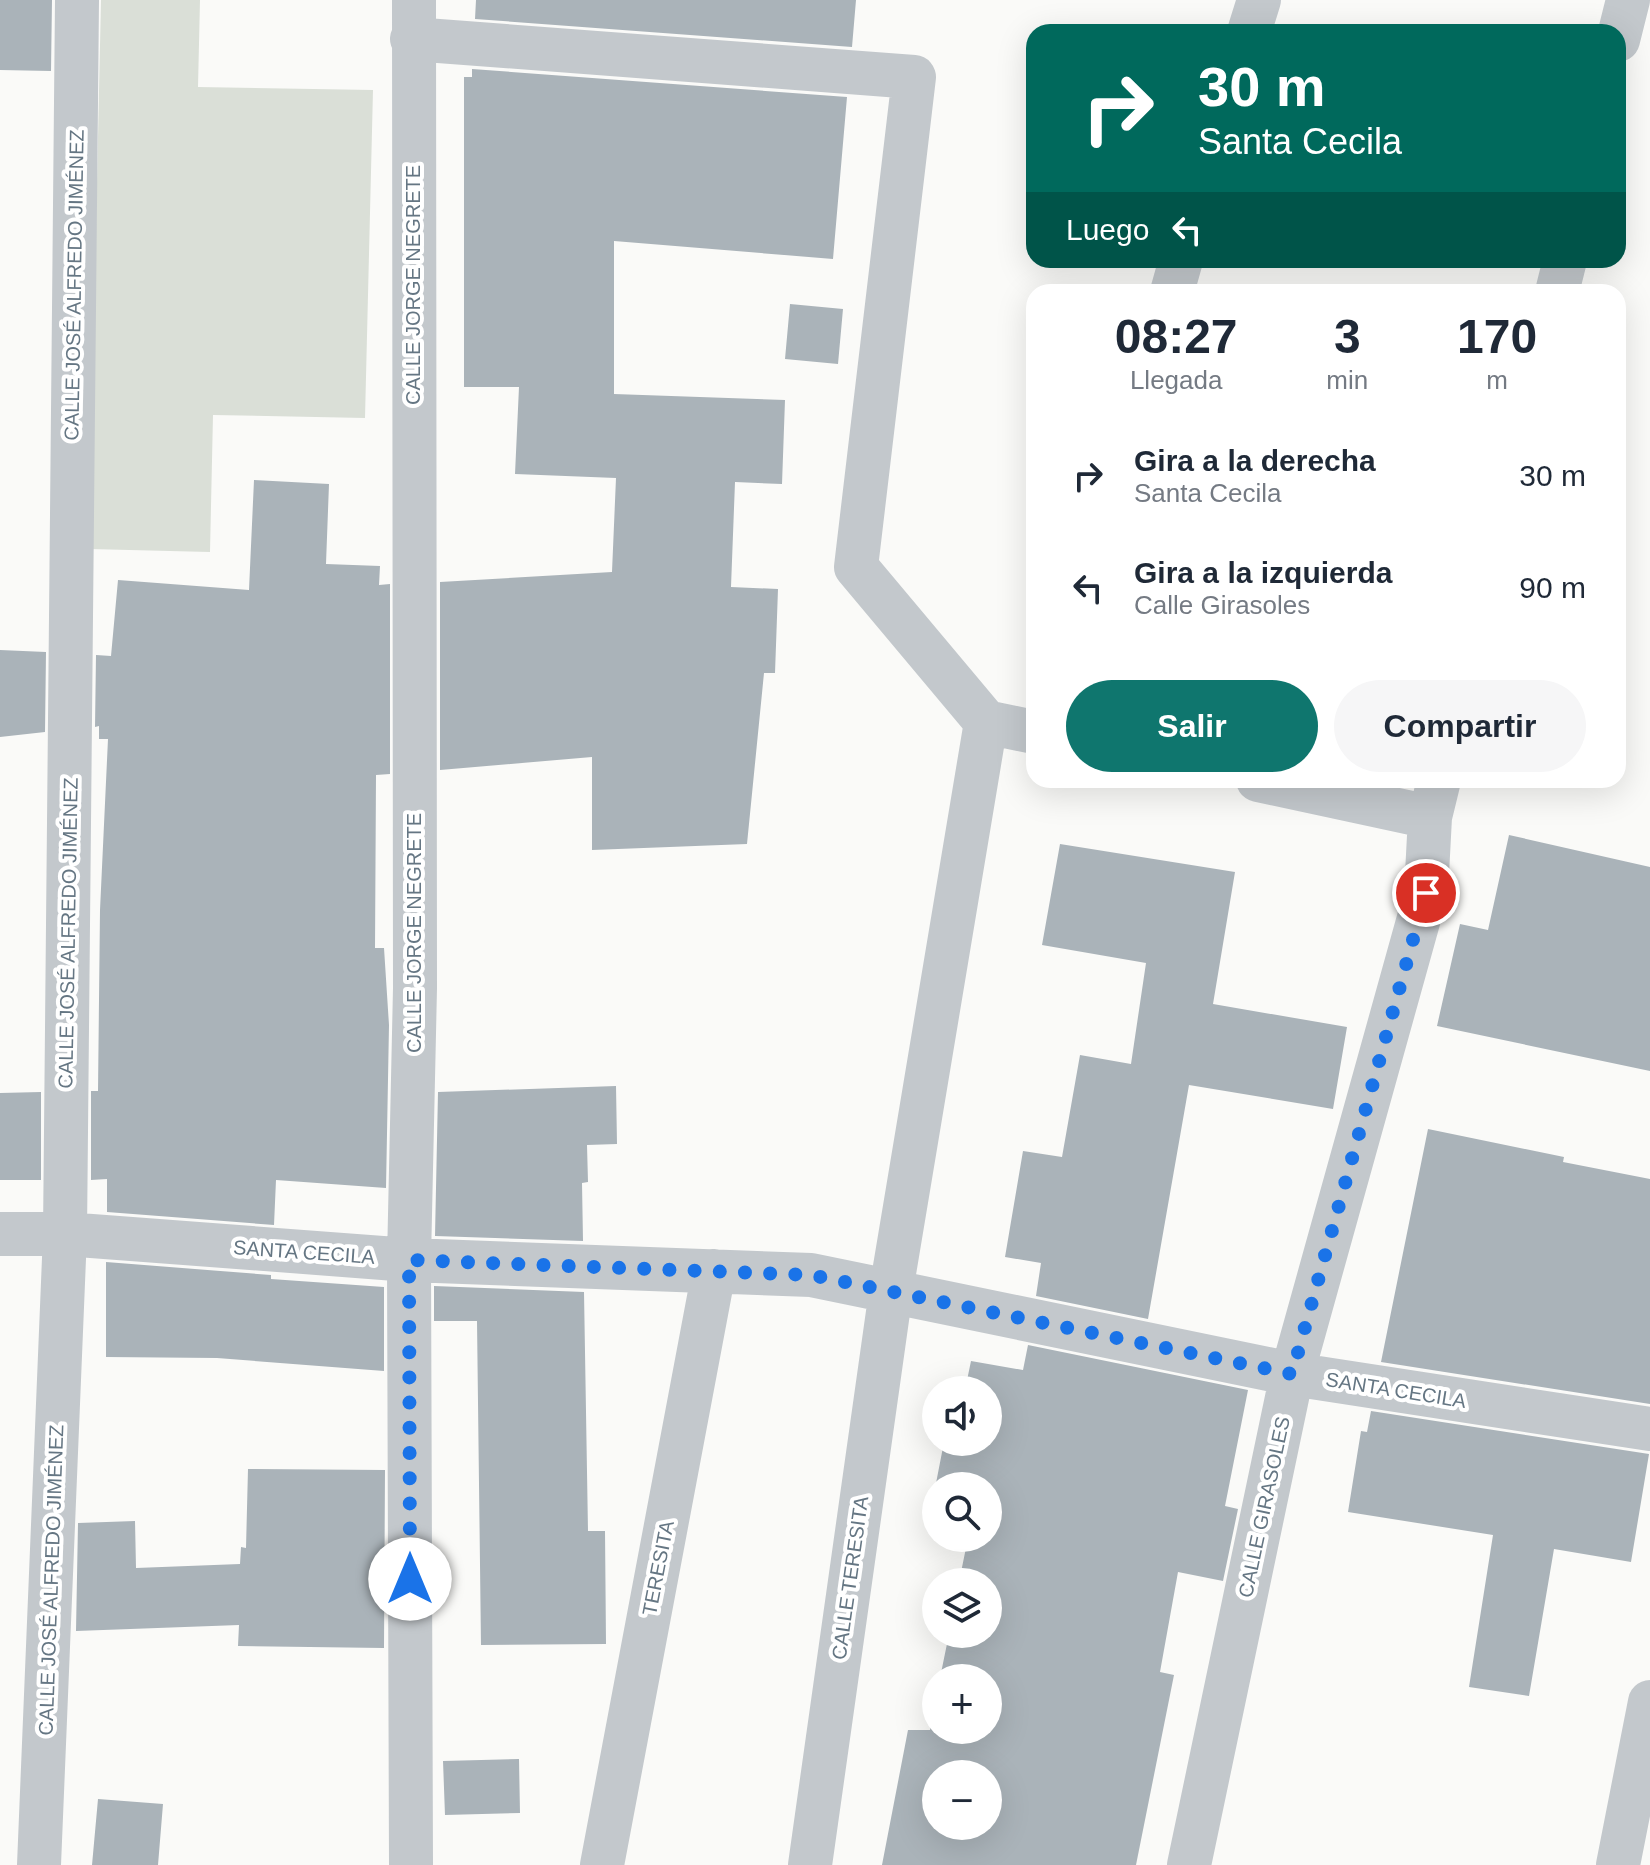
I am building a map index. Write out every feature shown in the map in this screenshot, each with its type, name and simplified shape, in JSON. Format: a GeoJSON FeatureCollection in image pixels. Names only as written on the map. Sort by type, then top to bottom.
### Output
{"type":"FeatureCollection","features":[{"type":"Feature","properties":{"kind":"street","name":"CALLE JOSÉ ALFREDO JIMÉNEZ"},"geometry":{"type":"LineString","coordinates":[[39,1865],[65,1234],[77,0]]}},
{"type":"Feature","properties":{"kind":"street"},"geometry":{"type":"LineString","coordinates":[[1252,24],[1259,0]]}},
{"type":"Feature","properties":{"kind":"street"},"geometry":{"type":"LineString","coordinates":[[1622,24],[1628,0]]}},
{"type":"Feature","properties":{"kind":"street"},"geometry":{"type":"LineString","coordinates":[[413,19],[914,77],[856,567],[986,722],[1026,730]]}},
{"type":"Feature","properties":{"kind":"street","name":"CALLE JORGE NEGRETE"},"geometry":{"type":"LineString","coordinates":[[411,1865],[409,1260],[415,988],[413,19]]}},
{"type":"Feature","properties":{"kind":"street","name":"CALLE TERESITA"},"geometry":{"type":"LineString","coordinates":[[810,1865],[891,1291],[986,722]]}},
{"type":"Feature","properties":{"kind":"street"},"geometry":{"type":"LineString","coordinates":[[1336,788],[1434,798]]}},
{"type":"Feature","properties":{"kind":"street","name":"CALLE GIRASOLES"},"geometry":{"type":"LineString","coordinates":[[1189,1865],[1292,1374],[1426,893],[1434,798]]}},
{"type":"Feature","properties":{"kind":"street","name":"SANTA CECILA"},"geometry":{"type":"LineString","coordinates":[[0,1234],[65,1234],[409,1260],[811,1275],[1292,1374],[1650,1429]]}},
{"type":"Feature","properties":{"kind":"street","name":"TERESITA"},"geometry":{"type":"LineString","coordinates":[[602,1865],[714,1271]]}},
{"type":"Feature","properties":{"kind":"street"},"geometry":{"type":"LineString","coordinates":[[1618,1865],[1650,1702]]}},
{"type":"Feature","properties":{"kind":"shaded area"},"geometry":{"type":"Polygon","coordinates":[[[101,0],[200,0],[198,87],[373,90],[365,418],[213,415],[210,552],[89,549],[101,0]]]}},
{"type":"Feature","properties":{"kind":"building"},"geometry":{"type":"Polygon","coordinates":[[[0,0],[52,0],[51,71],[0,70],[0,0]]]}},
{"type":"Feature","properties":{"kind":"building"},"geometry":{"type":"Polygon","coordinates":[[[476,0],[856,0],[852,47],[475,19],[476,0]]]}},
{"type":"Feature","properties":{"kind":"building"},"geometry":{"type":"Polygon","coordinates":[[[472,69],[847,97],[833,259],[614,241],[614,394],[785,400],[782,484],[735,482],[731,587],[778,589],[775,673],[764,673],[747,844],[592,850],[592,757],[440,770],[440,582],[612,572],[616,478],[515,474],[519,387],[464,387],[464,77],[472,77],[472,69]]]}},
{"type":"Feature","properties":{"kind":"building"},"geometry":{"type":"Polygon","coordinates":[[[790,304],[843,309],[838,364],[785,359],[790,304]]]}},
{"type":"Feature","properties":{"kind":"building"},"geometry":{"type":"Polygon","coordinates":[[[254,480],[329,484],[326,564],[380,566],[379,585],[390,584],[390,774],[376,775],[375,948],[384,948],[389,1025],[386,1188],[276,1180],[274,1225],[107,1212],[107,1179],[91,1180],[91,1091],[98,1091],[100,910],[108,739],[99,739],[99,726],[95,727],[96,655],[111,656],[118,580],[249,590],[254,480]]]}},
{"type":"Feature","properties":{"kind":"building"},"geometry":{"type":"Polygon","coordinates":[[[0,650],[46,652],[45,732],[0,737],[0,650]]]}},
{"type":"Feature","properties":{"kind":"building"},"geometry":{"type":"Polygon","coordinates":[[[1509,835],[1650,867],[1650,1071],[1437,1026],[1460,924],[1488,930],[1509,835]]]}},
{"type":"Feature","properties":{"kind":"building"},"geometry":{"type":"Polygon","coordinates":[[[1060,844],[1235,872],[1213,1004],[1347,1027],[1333,1109],[1189,1085],[1148,1319],[1036,1296],[1041,1263],[1005,1257],[1023,1151],[1062,1157],[1080,1055],[1131,1064],[1146,963],[1042,945],[1060,844]]]}},
{"type":"Feature","properties":{"kind":"building"},"geometry":{"type":"Polygon","coordinates":[[[616,1086],[617,1144],[587,1145],[588,1182],[582,1183],[583,1241],[435,1236],[438,1092],[616,1086]]]}},
{"type":"Feature","properties":{"kind":"building"},"geometry":{"type":"Polygon","coordinates":[[[41,1092],[41,1180],[0,1180],[0,1093],[41,1092]]]}},
{"type":"Feature","properties":{"kind":"building"},"geometry":{"type":"Polygon","coordinates":[[[1428,1129],[1564,1157],[1563,1162],[1650,1179],[1650,1404],[1381,1362],[1428,1129]]]}},
{"type":"Feature","properties":{"kind":"building"},"geometry":{"type":"Polygon","coordinates":[[[106,1262],[384,1287],[384,1371],[217,1358],[106,1357],[106,1262]]]}},
{"type":"Feature","properties":{"kind":"building"},"geometry":{"type":"Polygon","coordinates":[[[434,1286],[584,1292],[588,1531],[605,1531],[606,1644],[481,1645],[477,1321],[434,1321],[434,1286]]]}},
{"type":"Feature","properties":{"kind":"building"},"geometry":{"type":"Polygon","coordinates":[[[1028,1345],[1248,1390],[1225,1506],[1238,1509],[1223,1581],[1178,1572],[1160,1672],[1174,1675],[1136,1865],[882,1865],[908,1730],[922,1730],[922,1744],[1002,1744],[1002,1664],[943,1664],[946,1648],[1002,1648],[1002,1568],[962,1568],[965,1552],[1002,1552],[1002,1472],[938,1472],[941,1456],[1002,1456],[1002,1376],[968,1376],[971,1361],[1023,1370],[1028,1345]]]}},
{"type":"Feature","properties":{"kind":"building"},"geometry":{"type":"Polygon","coordinates":[[[1371,1411],[1649,1454],[1631,1562],[1554,1549],[1529,1696],[1469,1687],[1493,1535],[1348,1512],[1361,1431],[1367,1432],[1371,1411]]]}},
{"type":"Feature","properties":{"kind":"building"},"geometry":{"type":"Polygon","coordinates":[[[248,1469],[385,1470],[384,1648],[238,1646],[239,1625],[76,1631],[78,1523],[135,1521],[136,1568],[240,1564],[241,1547],[246,1548],[248,1469]]]}},
{"type":"Feature","properties":{"kind":"building"},"geometry":{"type":"Polygon","coordinates":[[[519,1759],[520,1813],[445,1815],[443,1761],[519,1759]]]}},
{"type":"Feature","properties":{"kind":"building"},"geometry":{"type":"Polygon","coordinates":[[[98,1799],[163,1804],[158,1865],[92,1865],[98,1799]]]}},
{"type":"Feature","properties":{"kind":"route"},"geometry":{"type":"LineString","coordinates":[[410,1579],[409,1260],[811,1275],[1292,1374],[1426,893]]}}]}
